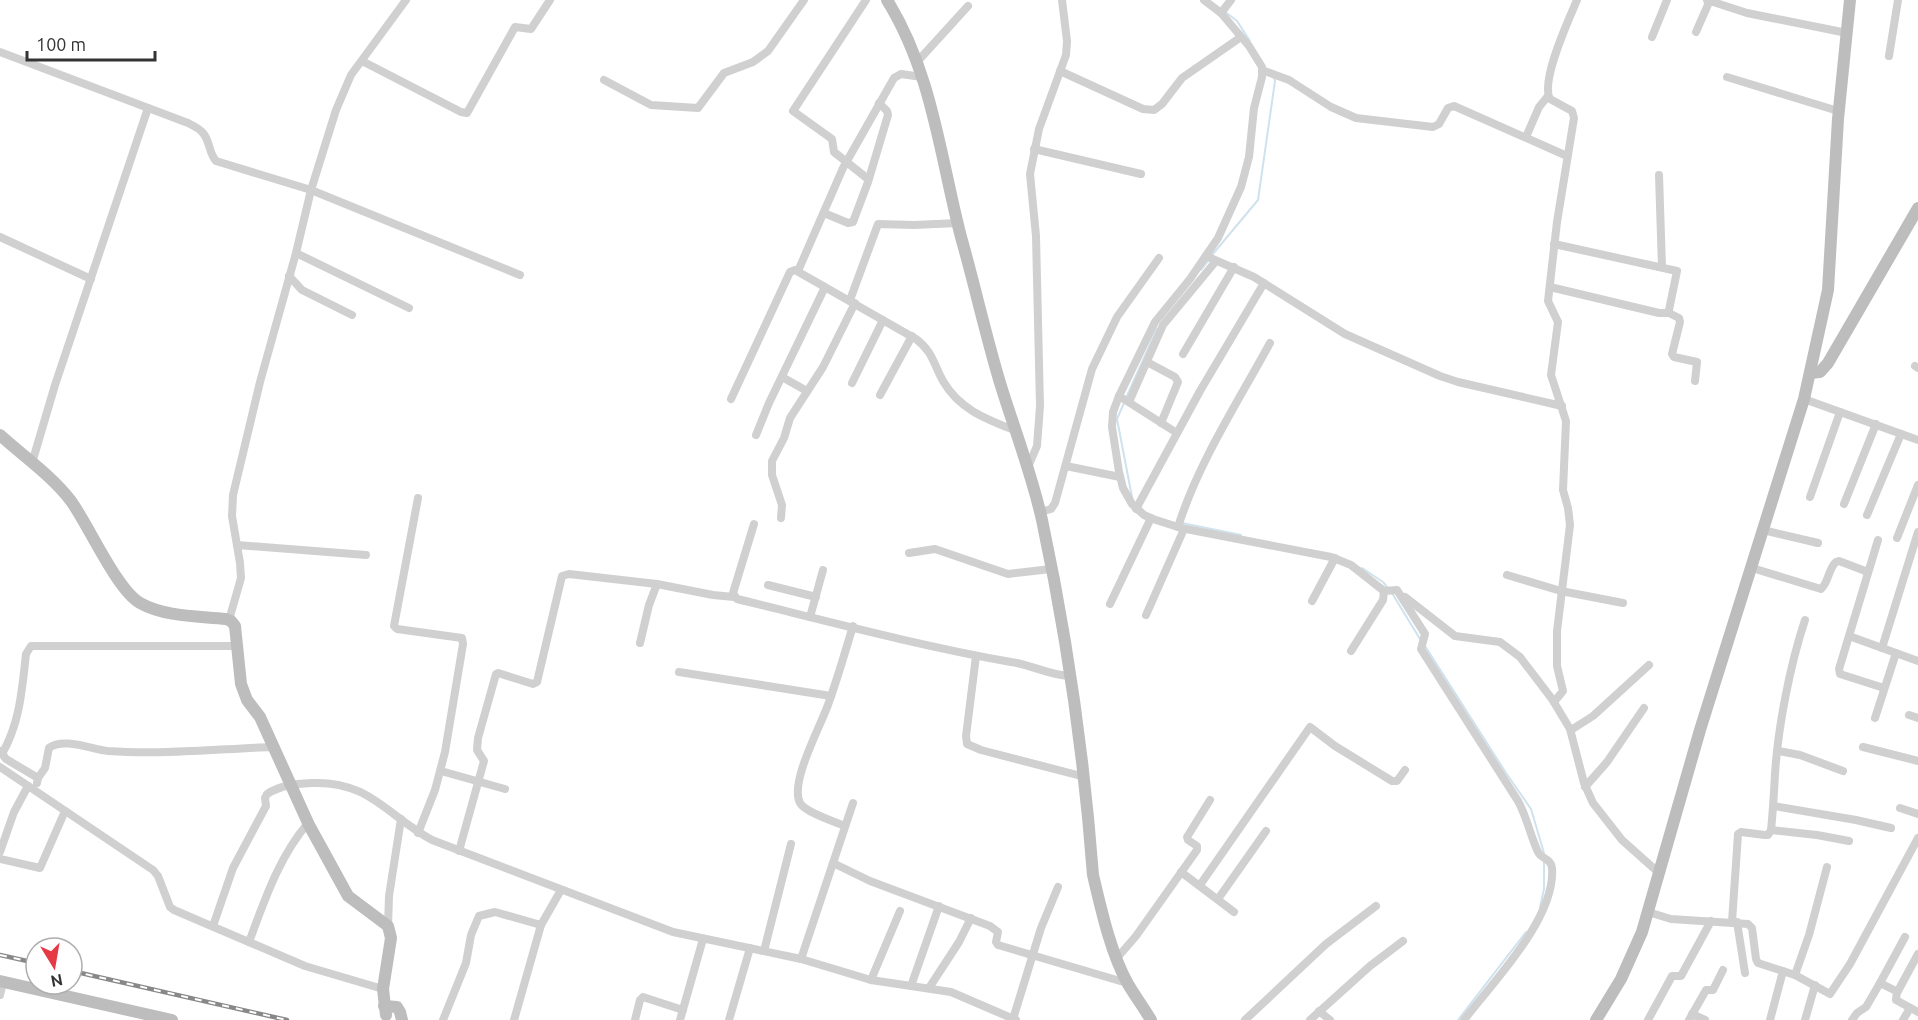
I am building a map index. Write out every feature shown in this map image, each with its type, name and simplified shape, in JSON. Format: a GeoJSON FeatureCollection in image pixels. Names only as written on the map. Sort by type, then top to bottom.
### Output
{"type":"FeatureCollection","features":[{"type":"Feature","properties":{"kind":"street"},"geometry":{"type":"LineString","coordinates":[[229,620],[241,578],[232,516],[233,495],[260,382],[311,190],[336,110],[351,75],[406,0]]}},
{"type":"Feature","properties":{"kind":"street"},"geometry":{"type":"LineString","coordinates":[[362,60],[461,112],[467,113],[515,27],[531,29],[550,0]]}},
{"type":"Feature","properties":{"kind":"street"},"geometry":{"type":"LineString","coordinates":[[604,80],[651,105],[698,108],[724,73],[757,60],[768,51],[804,0]]}},
{"type":"Feature","properties":{"kind":"street"},"geometry":{"type":"LineString","coordinates":[[866,0],[793,111],[832,140],[833,151],[868,179]]}},
{"type":"Feature","properties":{"kind":"street"},"geometry":{"type":"LineString","coordinates":[[887,0],[906,34],[934,117],[958,223],[1014,430],[1028,467],[1040,512],[1085,777],[1093,875],[1117,958],[1127,983],[1151,1020]]}},
{"type":"Feature","properties":{"kind":"street"},"geometry":{"type":"LineString","coordinates":[[1028,467],[1037,446],[1040,406],[1036,236],[1030,174],[1034,149],[1046,107],[1067,48],[1062,0]]}},
{"type":"Feature","properties":{"kind":"street"},"geometry":{"type":"LineString","coordinates":[[1204,0],[1225,7],[1242,37],[1267,72],[1289,80],[1331,107],[1356,118],[1433,127],[1439,124],[1448,108],[1454,106],[1567,156]]}},
{"type":"Feature","properties":{"kind":"street"},"geometry":{"type":"LineString","coordinates":[[1526,137],[1539,107],[1548,96],[1556,52],[1577,0]]}},
{"type":"Feature","properties":{"kind":"street"},"geometry":{"type":"LineString","coordinates":[[1652,37],[1667,0]]}},
{"type":"Feature","properties":{"kind":"street"},"geometry":{"type":"LineString","coordinates":[[1696,32],[1709,0],[1748,14],[1847,33]]}},
{"type":"Feature","properties":{"kind":"street"},"geometry":{"type":"LineString","coordinates":[[1596,1020],[1621,979],[1642,932],[1700,730],[1804,399],[1828,290],[1838,111],[1850,0]]}},
{"type":"Feature","properties":{"kind":"street"},"geometry":{"type":"LineString","coordinates":[[1889,56],[1898,0]]}},
{"type":"Feature","properties":{"kind":"street"},"geometry":{"type":"LineString","coordinates":[[917,62],[968,6]]}},
{"type":"Feature","properties":{"kind":"street"},"geometry":{"type":"LineString","coordinates":[[1060,71],[1143,109],[1154,110],[1162,104],[1182,78],[1242,37]]}},
{"type":"Feature","properties":{"kind":"street"},"geometry":{"type":"LineString","coordinates":[[0,52],[188,123],[201,131],[211,156],[216,161],[311,190],[519,275]]}},
{"type":"Feature","properties":{"kind":"street"},"geometry":{"type":"LineString","coordinates":[[1267,72],[1254,108],[1247,169],[1211,258],[1163,325],[1147,362],[1125,399],[1113,412],[1112,427],[1120,477],[1124,491],[1137,507],[1151,518],[1335,558],[1350,565],[1388,591],[1397,590],[1402,596],[1422,629],[1425,637],[1422,643],[1439,678],[1524,810],[1543,857],[1550,863],[1552,870],[1549,894],[1532,932],[1464,1020]]}},
{"type":"Feature","properties":{"kind":"street"},"geometry":{"type":"LineString","coordinates":[[798,271],[846,163],[879,103],[898,75],[922,77]]}},
{"type":"Feature","properties":{"kind":"street"},"geometry":{"type":"LineString","coordinates":[[1727,77],[1838,111]]}},
{"type":"Feature","properties":{"kind":"street"},"geometry":{"type":"LineString","coordinates":[[1548,96],[1569,108],[1573,114],[1554,244],[1549,304],[1558,322],[1551,375],[1562,406],[1566,426],[1563,490],[1570,525],[1561,591],[1556,655],[1563,692],[1554,702]]}},
{"type":"Feature","properties":{"kind":"street"},"geometry":{"type":"LineString","coordinates":[[824,213],[852,223],[888,115],[879,103]]}},
{"type":"Feature","properties":{"kind":"street"},"geometry":{"type":"LineString","coordinates":[[32,463],[55,385],[148,108]]}},
{"type":"Feature","properties":{"kind":"street"},"geometry":{"type":"LineString","coordinates":[[1034,149],[1141,174]]}},
{"type":"Feature","properties":{"kind":"street"},"geometry":{"type":"LineString","coordinates":[[1659,175],[1662,267]]}},
{"type":"Feature","properties":{"kind":"street"},"geometry":{"type":"LineString","coordinates":[[1810,373],[1820,372],[1828,363],[1918,208]]}},
{"type":"Feature","properties":{"kind":"street"},"geometry":{"type":"LineString","coordinates":[[781,518],[782,505],[772,475],[772,461],[783,441],[790,418],[823,368],[853,302],[878,224],[958,223]]}},
{"type":"Feature","properties":{"kind":"street"},"geometry":{"type":"LineString","coordinates":[[0,237],[91,279]]}},
{"type":"Feature","properties":{"kind":"street"},"geometry":{"type":"LineString","coordinates":[[1554,244],[1676,270],[1678,273],[1669,312]]}},
{"type":"Feature","properties":{"kind":"street"},"geometry":{"type":"LineString","coordinates":[[296,253],[409,308]]}},
{"type":"Feature","properties":{"kind":"street"},"geometry":{"type":"LineString","coordinates":[[1040,512],[1054,506],[1092,369],[1117,317],[1159,258]]}},
{"type":"Feature","properties":{"kind":"street"},"geometry":{"type":"LineString","coordinates":[[1211,258],[1264,283],[1345,334],[1440,376],[1562,406]]}},
{"type":"Feature","properties":{"kind":"street"},"geometry":{"type":"LineString","coordinates":[[1125,399],[1155,322],[1211,258]]}},
{"type":"Feature","properties":{"kind":"street"},"geometry":{"type":"LineString","coordinates":[[1183,354],[1234,267]]}},
{"type":"Feature","properties":{"kind":"street"},"geometry":{"type":"LineString","coordinates":[[731,399],[790,272],[793,270],[912,336],[930,351],[945,384],[966,408],[1014,430]]}},
{"type":"Feature","properties":{"kind":"street"},"geometry":{"type":"LineString","coordinates":[[289,276],[302,290],[352,315]]}},
{"type":"Feature","properties":{"kind":"street"},"geometry":{"type":"LineString","coordinates":[[1137,507],[1264,283]]}},
{"type":"Feature","properties":{"kind":"street"},"geometry":{"type":"LineString","coordinates":[[756,435],[825,287]]}},
{"type":"Feature","properties":{"kind":"street"},"geometry":{"type":"LineString","coordinates":[[1550,287],[1659,313],[1669,312],[1680,320],[1672,356],[1697,362],[1695,381]]}},
{"type":"Feature","properties":{"kind":"street"},"geometry":{"type":"LineString","coordinates":[[852,383],[884,320]]}},
{"type":"Feature","properties":{"kind":"street"},"geometry":{"type":"LineString","coordinates":[[880,395],[912,336]]}},
{"type":"Feature","properties":{"kind":"street"},"geometry":{"type":"LineString","coordinates":[[1146,615],[1208,457],[1270,343]]}},
{"type":"Feature","properties":{"kind":"street"},"geometry":{"type":"LineString","coordinates":[[1147,362],[1175,377],[1178,382],[1161,423]]}},
{"type":"Feature","properties":{"kind":"street"},"geometry":{"type":"LineString","coordinates":[[782,376],[807,391]]}},
{"type":"Feature","properties":{"kind":"street"},"geometry":{"type":"LineString","coordinates":[[1125,399],[1177,433]]}},
{"type":"Feature","properties":{"kind":"street"},"geometry":{"type":"LineString","coordinates":[[1804,399],[1918,440]]}},
{"type":"Feature","properties":{"kind":"street"},"geometry":{"type":"LineString","coordinates":[[1810,497],[1840,412]]}},
{"type":"Feature","properties":{"kind":"street"},"geometry":{"type":"LineString","coordinates":[[1844,504],[1876,424]]}},
{"type":"Feature","properties":{"kind":"street"},"geometry":{"type":"LineString","coordinates":[[1867,515],[1901,434]]}},
{"type":"Feature","properties":{"kind":"street"},"geometry":{"type":"LineString","coordinates":[[0,435],[63,491],[126,592],[138,602],[172,614],[229,620],[235,626],[241,684],[247,700],[260,717],[308,822],[348,896],[388,926]]}},
{"type":"Feature","properties":{"kind":"street"},"geometry":{"type":"LineString","coordinates":[[1066,466],[1120,477]]}},
{"type":"Feature","properties":{"kind":"street"},"geometry":{"type":"LineString","coordinates":[[1897,538],[1918,485]]}},
{"type":"Feature","properties":{"kind":"street"},"geometry":{"type":"LineString","coordinates":[[418,498],[394,625],[397,629],[444,635],[463,640],[452,717],[441,771],[418,833]]}},
{"type":"Feature","properties":{"kind":"street"},"geometry":{"type":"LineString","coordinates":[[1110,604],[1151,518]]}},
{"type":"Feature","properties":{"kind":"street"},"geometry":{"type":"LineString","coordinates":[[734,597],[733,593],[754,524]]}},
{"type":"Feature","properties":{"kind":"street"},"geometry":{"type":"LineString","coordinates":[[1763,530],[1818,543]]}},
{"type":"Feature","properties":{"kind":"street"},"geometry":{"type":"LineString","coordinates":[[1882,648],[1918,532]]}},
{"type":"Feature","properties":{"kind":"street"},"geometry":{"type":"LineString","coordinates":[[1878,540],[1839,669],[1840,674],[1884,688]]}},
{"type":"Feature","properties":{"kind":"street"},"geometry":{"type":"LineString","coordinates":[[237,545],[366,555]]}},
{"type":"Feature","properties":{"kind":"street"},"geometry":{"type":"LineString","coordinates":[[909,553],[935,549],[1008,574],[1051,569]]}},
{"type":"Feature","properties":{"kind":"street"},"geometry":{"type":"LineString","coordinates":[[1312,601],[1335,558]]}},
{"type":"Feature","properties":{"kind":"street"},"geometry":{"type":"LineString","coordinates":[[1752,568],[1821,589],[1825,586],[1831,567],[1836,562],[1839,561],[1868,572]]}},
{"type":"Feature","properties":{"kind":"street"},"geometry":{"type":"LineString","coordinates":[[810,617],[823,570]]}},
{"type":"Feature","properties":{"kind":"street"},"geometry":{"type":"LineString","coordinates":[[459,851],[484,761],[477,750],[478,738],[496,674],[533,684],[537,682],[562,576],[569,574],[657,584],[734,597],[976,656],[1021,663],[1053,675],[1069,675]]}},
{"type":"Feature","properties":{"kind":"street"},"geometry":{"type":"LineString","coordinates":[[1507,575],[1561,591],[1623,603]]}},
{"type":"Feature","properties":{"kind":"street"},"geometry":{"type":"LineString","coordinates":[[640,643],[649,605],[657,584]]}},
{"type":"Feature","properties":{"kind":"street"},"geometry":{"type":"LineString","coordinates":[[768,585],[816,597]]}},
{"type":"Feature","properties":{"kind":"street"},"geometry":{"type":"LineString","coordinates":[[1351,651],[1388,591]]}},
{"type":"Feature","properties":{"kind":"street"},"geometry":{"type":"LineString","coordinates":[[1402,596],[1455,636],[1492,640],[1506,645],[1520,657],[1554,702],[1571,730],[1585,787],[1593,803],[1622,840],[1659,873]]}},
{"type":"Feature","properties":{"kind":"street"},"geometry":{"type":"LineString","coordinates":[[1745,973],[1734,922],[1738,834],[1741,832],[1768,835],[1771,830],[1778,750],[1795,654],[1805,620]]}},
{"type":"Feature","properties":{"kind":"street"},"geometry":{"type":"LineString","coordinates":[[845,826],[803,807],[799,800],[802,770],[831,696],[854,626]]}},
{"type":"Feature","properties":{"kind":"street"},"geometry":{"type":"LineString","coordinates":[[1849,636],[1917,658]]}},
{"type":"Feature","properties":{"kind":"street"},"geometry":{"type":"LineString","coordinates":[[38,778],[6,759],[1,752],[11,740],[16,723],[26,654],[31,646],[238,646]]}},
{"type":"Feature","properties":{"kind":"street"},"geometry":{"type":"LineString","coordinates":[[1875,718],[1896,653]]}},
{"type":"Feature","properties":{"kind":"street"},"geometry":{"type":"LineString","coordinates":[[976,656],[966,736],[967,744],[981,750],[1085,777]]}},
{"type":"Feature","properties":{"kind":"street"},"geometry":{"type":"LineString","coordinates":[[1571,730],[1593,716],[1649,666]]}},
{"type":"Feature","properties":{"kind":"street"},"geometry":{"type":"LineString","coordinates":[[679,672],[831,696]]}},
{"type":"Feature","properties":{"kind":"street"},"geometry":{"type":"LineString","coordinates":[[1585,787],[1607,762],[1644,708]]}},
{"type":"Feature","properties":{"kind":"street"},"geometry":{"type":"LineString","coordinates":[[1200,885],[1310,727],[1335,746],[1392,782],[1397,781],[1405,770]]}},
{"type":"Feature","properties":{"kind":"street"},"geometry":{"type":"LineString","coordinates":[[0,852],[14,812],[45,768],[49,748],[55,745],[150,753],[273,747]]}},
{"type":"Feature","properties":{"kind":"street"},"geometry":{"type":"LineString","coordinates":[[1863,747],[1918,761]]}},
{"type":"Feature","properties":{"kind":"street"},"geometry":{"type":"LineString","coordinates":[[1778,750],[1800,755],[1843,771]]}},
{"type":"Feature","properties":{"kind":"street"},"geometry":{"type":"LineString","coordinates":[[0,767],[153,870],[158,876],[170,907],[174,910],[305,966],[383,989]]}},
{"type":"Feature","properties":{"kind":"street"},"geometry":{"type":"LineString","coordinates":[[441,771],[505,789]]}},
{"type":"Feature","properties":{"kind":"street"},"geometry":{"type":"LineString","coordinates":[[213,926],[233,868],[266,806],[267,794],[290,784],[346,785],[383,804],[418,833],[459,851],[674,932],[801,959],[871,980],[929,988],[964,996],[1015,1020],[1041,928],[1058,887]]}},
{"type":"Feature","properties":{"kind":"street"},"geometry":{"type":"LineString","coordinates":[[1117,958],[1136,936],[1197,850],[1197,846],[1187,839],[1187,836],[1210,800]]}},
{"type":"Feature","properties":{"kind":"street"},"geometry":{"type":"LineString","coordinates":[[801,959],[853,803]]}},
{"type":"Feature","properties":{"kind":"street"},"geometry":{"type":"LineString","coordinates":[[1774,806],[1830,814],[1891,828]]}},
{"type":"Feature","properties":{"kind":"street"},"geometry":{"type":"LineString","coordinates":[[1900,808],[1918,813]]}},
{"type":"Feature","properties":{"kind":"street"},"geometry":{"type":"LineString","coordinates":[[0,859],[40,868],[65,811]]}},
{"type":"Feature","properties":{"kind":"street"},"geometry":{"type":"LineString","coordinates":[[401,819],[389,896],[388,926],[391,938],[383,989],[385,1010],[397,1007],[402,1020]]}},
{"type":"Feature","properties":{"kind":"street"},"geometry":{"type":"LineString","coordinates":[[249,942],[273,879],[295,838],[308,822]]}},
{"type":"Feature","properties":{"kind":"street"},"geometry":{"type":"LineString","coordinates":[[1771,830],[1849,841]]}},
{"type":"Feature","properties":{"kind":"street"},"geometry":{"type":"LineString","coordinates":[[1218,899],[1266,831]]}},
{"type":"Feature","properties":{"kind":"street"},"geometry":{"type":"LineString","coordinates":[[1648,912],[1671,919],[1748,924],[1752,928],[1757,962],[1795,975],[1828,994],[1833,992],[1918,838]]}},
{"type":"Feature","properties":{"kind":"street"},"geometry":{"type":"LineString","coordinates":[[764,951],[790,844]]}},
{"type":"Feature","properties":{"kind":"street"},"geometry":{"type":"LineString","coordinates":[[833,863],[870,881],[990,926],[998,932],[997,945],[1127,983]]}},
{"type":"Feature","properties":{"kind":"street"},"geometry":{"type":"LineString","coordinates":[[1795,975],[1816,912],[1827,867]]}},
{"type":"Feature","properties":{"kind":"street"},"geometry":{"type":"LineString","coordinates":[[1181,872],[1234,912]]}},
{"type":"Feature","properties":{"kind":"street"},"geometry":{"type":"LineString","coordinates":[[514,1020],[541,925],[561,890]]}},
{"type":"Feature","properties":{"kind":"street"},"geometry":{"type":"LineString","coordinates":[[911,986],[939,906]]}},
{"type":"Feature","properties":{"kind":"street"},"geometry":{"type":"LineString","coordinates":[[1245,1020],[1326,944],[1376,906]]}},
{"type":"Feature","properties":{"kind":"street"},"geometry":{"type":"LineString","coordinates":[[871,980],[900,911]]}},
{"type":"Feature","properties":{"kind":"street"},"geometry":{"type":"LineString","coordinates":[[443,1020],[466,963],[471,934],[479,916],[495,912],[541,925]]}},
{"type":"Feature","properties":{"kind":"street"},"geometry":{"type":"LineString","coordinates":[[929,988],[959,942],[971,918]]}},
{"type":"Feature","properties":{"kind":"street"},"geometry":{"type":"LineString","coordinates":[[1648,1020],[1672,976],[1681,976],[1711,921]]}},
{"type":"Feature","properties":{"kind":"street"},"geometry":{"type":"LineString","coordinates":[[1852,1020],[1866,1007],[1905,937]]}},
{"type":"Feature","properties":{"kind":"street"},"geometry":{"type":"LineString","coordinates":[[680,1020],[703,939]]}},
{"type":"Feature","properties":{"kind":"street"},"geometry":{"type":"LineString","coordinates":[[1310,1020],[1370,966],[1403,941]]}},
{"type":"Feature","properties":{"kind":"street"},"geometry":{"type":"LineString","coordinates":[[729,1020],[750,948]]}},
{"type":"Feature","properties":{"kind":"street"},"geometry":{"type":"LineString","coordinates":[[1903,1020],[1914,1010],[1896,1000],[1897,991],[1918,954]]}},
{"type":"Feature","properties":{"kind":"street"},"geometry":{"type":"LineString","coordinates":[[1705,1020],[1691,1017],[1706,990],[1713,990],[1723,970]]}},
{"type":"Feature","properties":{"kind":"street"},"geometry":{"type":"LineString","coordinates":[[1770,1020],[1783,970]]}},
{"type":"Feature","properties":{"kind":"street"},"geometry":{"type":"LineString","coordinates":[[0,995],[2,981],[167,1020]]}},
{"type":"Feature","properties":{"kind":"street"},"geometry":{"type":"LineString","coordinates":[[1880,983],[1897,991]]}},
{"type":"Feature","properties":{"kind":"street"},"geometry":{"type":"LineString","coordinates":[[1806,1020],[1815,986]]}},
{"type":"Feature","properties":{"kind":"street"},"geometry":{"type":"LineString","coordinates":[[634,1020],[643,997],[683,1010]]}},
{"type":"Feature","properties":{"kind":"street"},"geometry":{"type":"LineString","coordinates":[[1319,1011],[1330,1020]]}},
{"type":"Feature","properties":{"kind":"waterway"},"geometry":{"type":"LineString","coordinates":[[1224,11],[1237,21],[1250,41]]}},
{"type":"Feature","properties":{"kind":"waterway"},"geometry":{"type":"LineString","coordinates":[[1212,255],[1258,200],[1274,78]]}},
{"type":"Feature","properties":{"kind":"waterway"},"geometry":{"type":"LineString","coordinates":[[1201,270],[1209,260]]}},
{"type":"Feature","properties":{"kind":"waterway"},"geometry":{"type":"LineString","coordinates":[[1126,398],[1157,329]]}},
{"type":"Feature","properties":{"kind":"waterway"},"geometry":{"type":"LineString","coordinates":[[1124,403],[1117,419],[1132,497]]}},
{"type":"Feature","properties":{"kind":"waterway"},"geometry":{"type":"LineString","coordinates":[[1182,523],[1241,535]]}},
{"type":"Feature","properties":{"kind":"waterway"},"geometry":{"type":"LineString","coordinates":[[1362,568],[1388,588]]}},
{"type":"Feature","properties":{"kind":"waterway"},"geometry":{"type":"LineString","coordinates":[[1392,593],[1420,639]]}},
{"type":"Feature","properties":{"kind":"waterway"},"geometry":{"type":"LineString","coordinates":[[1425,646],[1531,809],[1544,853]]}},
{"type":"Feature","properties":{"kind":"waterway"},"geometry":{"type":"LineString","coordinates":[[1540,907],[1544,889],[1544,862]]}},
{"type":"Feature","properties":{"kind":"waterway"},"geometry":{"type":"LineString","coordinates":[[1458,1020],[1526,932]]}},
{"type":"Feature","properties":{"kind":"railway"},"geometry":{"type":"LineString","coordinates":[[0,955],[24,960]]}},
{"type":"Feature","properties":{"kind":"railway"},"geometry":{"type":"LineString","coordinates":[[84,974],[287,1020]]}}]}
